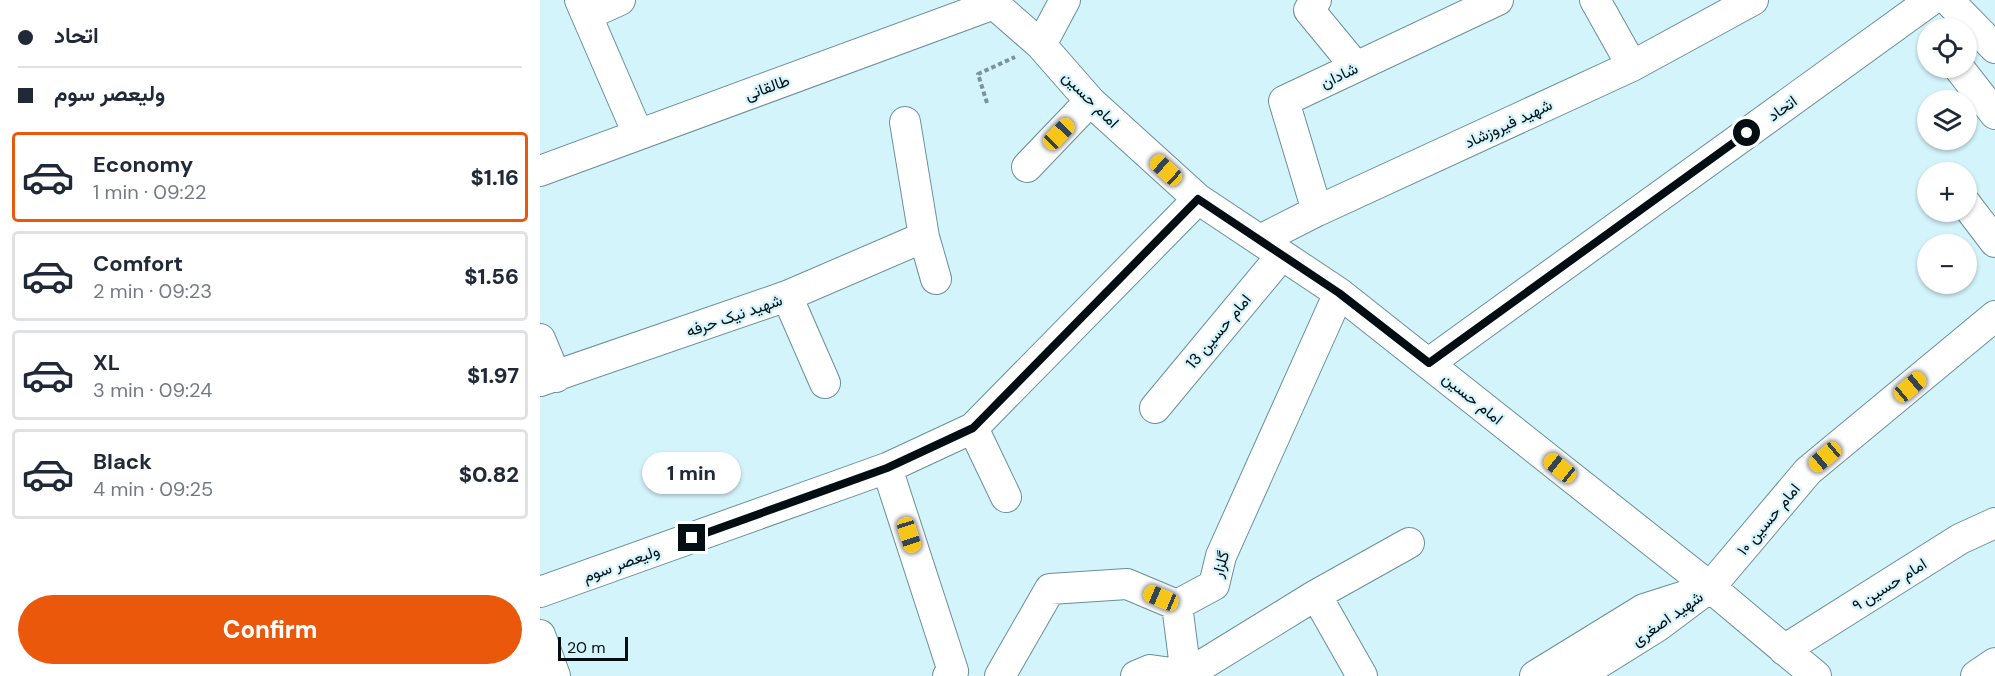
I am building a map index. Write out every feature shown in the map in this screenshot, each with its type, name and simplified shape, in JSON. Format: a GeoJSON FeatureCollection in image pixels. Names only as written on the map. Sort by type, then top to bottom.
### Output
{"type":"FeatureCollection","features":[{"type":"Feature","properties":{"kind":"street"},"geometry":{"type":"LineString","coordinates":[[620,0],[583,8],[638,134]]}},
{"type":"Feature","properties":{"kind":"street"},"geometry":{"type":"LineString","coordinates":[[1041,45],[1065,0]]}},
{"type":"Feature","properties":{"kind":"street"},"geometry":{"type":"LineString","coordinates":[[1316,0],[1309,10],[1356,67]]}},
{"type":"Feature","properties":{"kind":"street","name":"شادان"},"geometry":{"type":"LineString","coordinates":[[1317,211],[1284,100],[1498,0]]}},
{"type":"Feature","properties":{"kind":"street"},"geometry":{"type":"LineString","coordinates":[[1595,0],[1632,66]]}},
{"type":"Feature","properties":{"kind":"street","name":"شهید فیروزشاد"},"geometry":{"type":"LineString","coordinates":[[1271,247],[1317,211],[1632,66],[1753,0]]}},
{"type":"Feature","properties":{"kind":"street"},"geometry":{"type":"LineString","coordinates":[[1948,0],[1995,48]]}},
{"type":"Feature","properties":{"kind":"street","name":"امام حسین"},"geometry":{"type":"LineString","coordinates":[[987,1],[1041,45],[1090,100],[1198,199],[1339,293],[1710,587],[1816,676]]}},
{"type":"Feature","properties":{"kind":"street","name":"طالقانی"},"geometry":{"type":"LineString","coordinates":[[540,171],[987,1]]}},
{"type":"Feature","properties":{"kind":"street","name":"اتحاد"},"geometry":{"type":"LineString","coordinates":[[1429,363],[1925,13]]}},
{"type":"Feature","properties":{"kind":"street"},"geometry":{"type":"LineString","coordinates":[[1967,78],[1995,114]]}},
{"type":"Feature","properties":{"kind":"street"},"geometry":{"type":"LineString","coordinates":[[1027,166],[1090,100]]}},
{"type":"Feature","properties":{"kind":"street"},"geometry":{"type":"LineString","coordinates":[[905,122],[924,237],[936,279]]}},
{"type":"Feature","properties":{"kind":"street","name":"ولیعصر سوم"},"geometry":{"type":"LineString","coordinates":[[540,592],[887,468],[973,428],[1198,199]]}},
{"type":"Feature","properties":{"kind":"street"},"geometry":{"type":"LineString","coordinates":[[1977,218],[1995,242]]}},
{"type":"Feature","properties":{"kind":"street","name":"شهید نیک حرفه"},"geometry":{"type":"LineString","coordinates":[[548,379],[787,296],[924,237]]}},
{"type":"Feature","properties":{"kind":"street","name":"امام حسین 13"},"geometry":{"type":"LineString","coordinates":[[1155,408],[1271,247]]}},
{"type":"Feature","properties":{"kind":"street","name":"گلزار"},"geometry":{"type":"LineString","coordinates":[[1177,605],[1214,585],[1221,556],[1339,293]]}},
{"type":"Feature","properties":{"kind":"street"},"geometry":{"type":"LineString","coordinates":[[787,296],[825,382]]}},
{"type":"Feature","properties":{"kind":"street","name":"امام حسین ۱۰"},"geometry":{"type":"LineString","coordinates":[[1710,587],[1808,471],[1995,316]]}},
{"type":"Feature","properties":{"kind":"street"},"geometry":{"type":"LineString","coordinates":[[540,339],[548,379]]}},
{"type":"Feature","properties":{"kind":"street"},"geometry":{"type":"LineString","coordinates":[[973,428],[1006,497]]}},
{"type":"Feature","properties":{"kind":"street"},"geometry":{"type":"LineString","coordinates":[[887,468],[953,671],[948,676]]}},
{"type":"Feature","properties":{"kind":"street","name":"امام حسین ۹"},"geometry":{"type":"LineString","coordinates":[[1784,650],[1960,539],[1995,523]]}},
{"type":"Feature","properties":{"kind":"street"},"geometry":{"type":"LineString","coordinates":[[1136,676],[1150,670],[1186,675],[1316,595],[1409,543]]}},
{"type":"Feature","properties":{"kind":"street"},"geometry":{"type":"LineString","coordinates":[[1000,676],[1050,589],[1127,584],[1177,605],[1186,675]]}},
{"type":"Feature","properties":{"kind":"street","name":"شهید اصغری"},"geometry":{"type":"LineString","coordinates":[[1535,676],[1573,670],[1644,609],[1710,587]]}},
{"type":"Feature","properties":{"kind":"street"},"geometry":{"type":"LineString","coordinates":[[1316,595],[1362,676]]}},
{"type":"Feature","properties":{"kind":"street"},"geometry":{"type":"LineString","coordinates":[[540,635],[555,676]]}},
{"type":"Feature","properties":{"kind":"street"},"geometry":{"type":"LineString","coordinates":[[1976,676],[1995,663]]}},
{"type":"Feature","properties":{"kind":"path"},"geometry":{"type":"LineString","coordinates":[[987,103],[978,74],[1041,45]]}},
{"type":"Feature","properties":{"kind":"route"},"geometry":{"type":"LineString","coordinates":[[692,538],[887,468],[973,428],[1198,199],[1339,293],[1429,363],[1747,133]]}}]}
